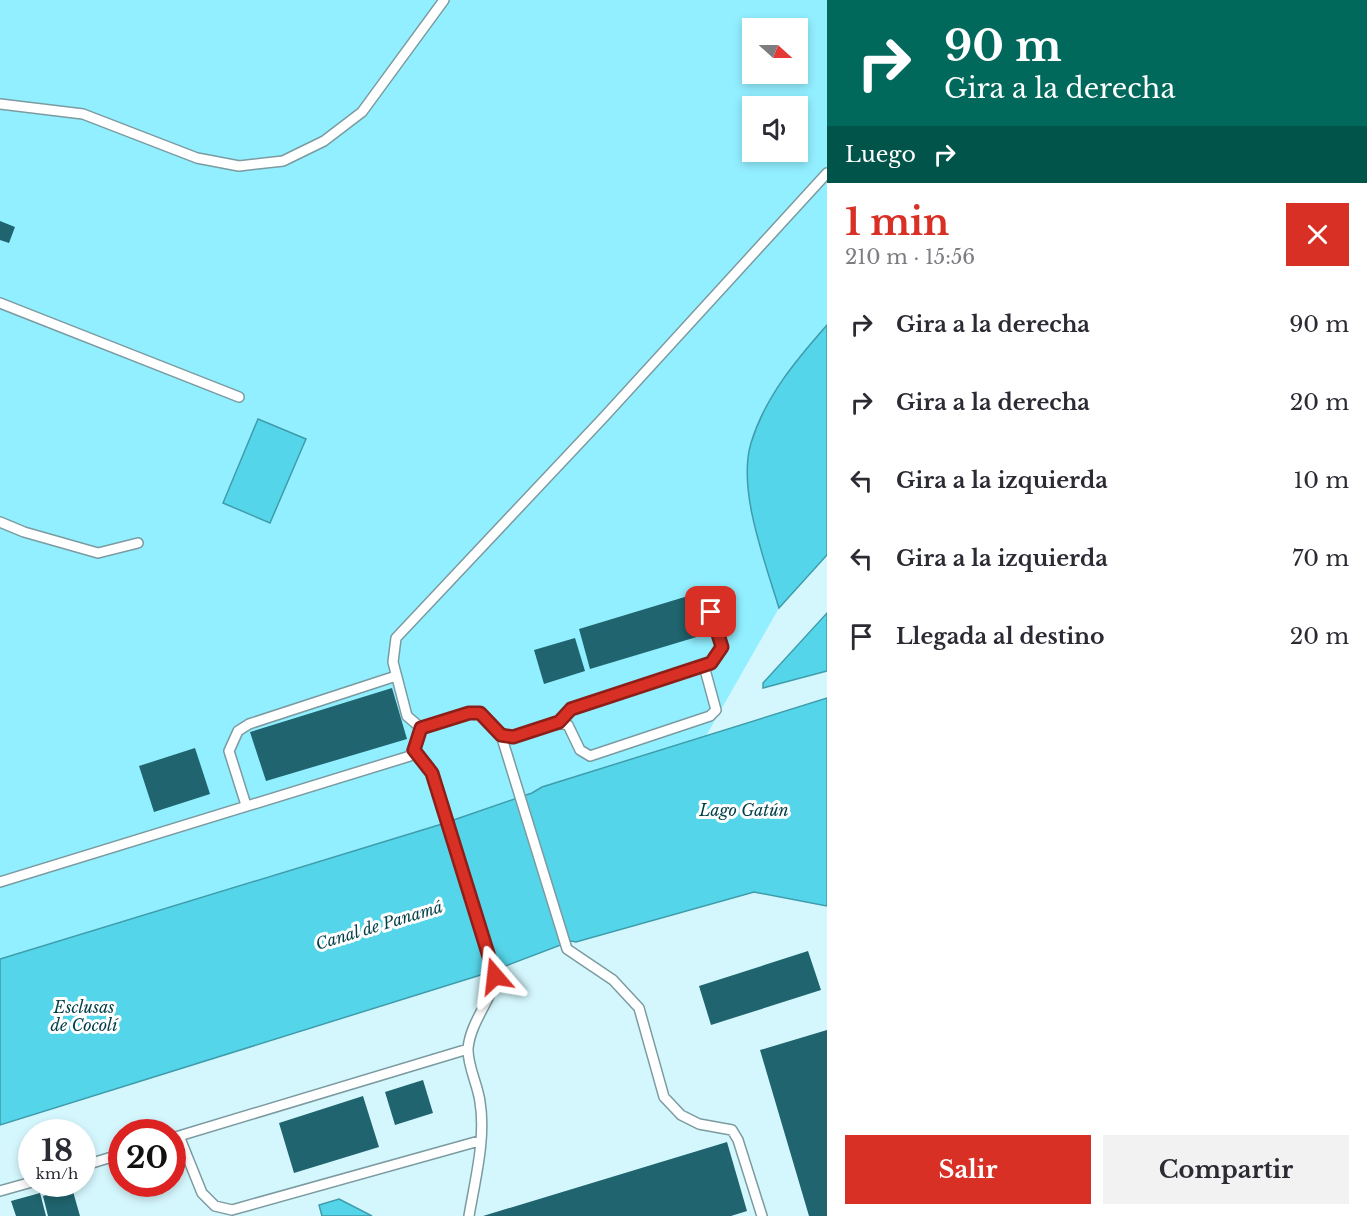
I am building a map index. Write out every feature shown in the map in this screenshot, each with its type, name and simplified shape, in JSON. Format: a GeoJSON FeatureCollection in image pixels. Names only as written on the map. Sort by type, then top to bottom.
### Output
{"type":"FeatureCollection","features":[{"type":"Feature","properties":{"kind":"lane"},"geometry":{"type":"LineString","coordinates":[[0,104],[83,114],[197,158],[239,166],[283,161],[324,141],[362,112],[444,0]]}},
{"type":"Feature","properties":{"kind":"lane"},"geometry":{"type":"LineString","coordinates":[[421,728],[407,716],[396,676],[393,650],[396,638],[604,417],[827,173]]}},
{"type":"Feature","properties":{"kind":"lane"},"geometry":{"type":"LineString","coordinates":[[0,303],[239,397]]}},
{"type":"Feature","properties":{"kind":"lane"},"geometry":{"type":"LineString","coordinates":[[0,522],[24,532],[98,553],[138,543]]}},
{"type":"Feature","properties":{"kind":"lane"},"geometry":{"type":"LineString","coordinates":[[501,735],[513,737],[559,722],[571,709],[711,663],[722,647],[706,594]]}},
{"type":"Feature","properties":{"kind":"lane"},"geometry":{"type":"LineString","coordinates":[[559,722],[568,725],[580,750],[590,756],[710,716],[716,710],[704,666]]}},
{"type":"Feature","properties":{"kind":"lane"},"geometry":{"type":"LineString","coordinates":[[246,806],[229,751],[238,731],[249,724],[396,676]]}},
{"type":"Feature","properties":{"kind":"lane"},"geometry":{"type":"LineString","coordinates":[[421,728],[469,713],[480,713],[501,735],[519,787],[567,949],[613,980],[639,1008],[664,1097],[681,1115],[699,1124],[732,1130],[738,1140],[762,1216]]}},
{"type":"Feature","properties":{"kind":"lane"},"geometry":{"type":"LineString","coordinates":[[0,882],[410,756],[421,728]]}},
{"type":"Feature","properties":{"kind":"lane"},"geometry":{"type":"LineString","coordinates":[[414,750],[432,773],[495,976],[495,986],[476,1018],[468,1049],[481,1103],[479,1141],[469,1216]]}},
{"type":"Feature","properties":{"kind":"lane"},"geometry":{"type":"LineString","coordinates":[[186,1134],[468,1049]]}},
{"type":"Feature","properties":{"kind":"lane"},"geometry":{"type":"LineString","coordinates":[[186,1159],[202,1193],[215,1206],[232,1210],[479,1141]]}},
{"type":"Feature","properties":{"kind":"lane"},"geometry":{"type":"LineString","coordinates":[[0,1191],[18,1186]]}},
{"type":"Feature","properties":{"kind":"shaded area"},"geometry":{"type":"Polygon","coordinates":[[[0,0],[827,0],[827,325],[808,346],[753,522],[779,608],[706,736],[542,787],[532,793],[442,824],[0,959],[0,0]]]}},
{"type":"Feature","properties":{"kind":"water"},"geometry":{"type":"Polygon","coordinates":[[[827,325],[827,555],[779,608],[760,548],[750,503],[748,461],[751,443],[764,410],[773,395],[793,366],[827,325]]]}},
{"type":"Feature","properties":{"kind":"water"},"geometry":{"type":"Polygon","coordinates":[[[258,419],[306,439],[270,523],[223,503],[258,419]]]}},
{"type":"Feature","properties":{"kind":"water"},"geometry":{"type":"Polygon","coordinates":[[[827,613],[827,671],[763,688],[763,683],[827,613]]]}},
{"type":"Feature","properties":{"kind":"water","name":"Esclusas de Cocolí"},"geometry":{"type":"Polygon","coordinates":[[[827,698],[827,906],[754,892],[576,942],[571,941],[487,973],[0,1125],[0,959],[442,824],[532,793],[542,787],[827,698]]]}},
{"type":"Feature","properties":{"kind":"water"},"geometry":{"type":"Polygon","coordinates":[[[339,1199],[372,1216],[322,1216],[319,1205],[339,1199]]]}},
{"type":"Feature","properties":{"kind":"building"},"geometry":{"type":"Polygon","coordinates":[[[0,221],[15,227],[9,243],[0,240],[0,221]]]}},
{"type":"Feature","properties":{"kind":"building"},"geometry":{"type":"Polygon","coordinates":[[[688,596],[700,636],[590,669],[579,629],[688,596]]]}},
{"type":"Feature","properties":{"kind":"building"},"geometry":{"type":"Polygon","coordinates":[[[575,638],[585,671],[544,684],[534,650],[575,638]]]}},
{"type":"Feature","properties":{"kind":"building"},"geometry":{"type":"Polygon","coordinates":[[[392,688],[407,739],[266,781],[250,732],[392,688]]]}},
{"type":"Feature","properties":{"kind":"building"},"geometry":{"type":"Polygon","coordinates":[[[195,748],[210,794],[154,812],[139,766],[195,748]]]}},
{"type":"Feature","properties":{"kind":"building"},"geometry":{"type":"Polygon","coordinates":[[[808,951],[821,990],[711,1025],[699,986],[808,951]]]}},
{"type":"Feature","properties":{"kind":"building"},"geometry":{"type":"Polygon","coordinates":[[[827,1030],[827,1216],[809,1216],[760,1050],[827,1030]]]}},
{"type":"Feature","properties":{"kind":"building"},"geometry":{"type":"Polygon","coordinates":[[[423,1080],[433,1113],[395,1125],[385,1092],[423,1080]]]}},
{"type":"Feature","properties":{"kind":"building"},"geometry":{"type":"Polygon","coordinates":[[[363,1096],[379,1147],[294,1173],[279,1123],[363,1096]]]}},
{"type":"Feature","properties":{"kind":"building"},"geometry":{"type":"Polygon","coordinates":[[[727,1142],[747,1211],[731,1216],[483,1216],[727,1142]]]}},
{"type":"Feature","properties":{"kind":"building"},"geometry":{"type":"Polygon","coordinates":[[[26,1197],[41,1197],[46,1216],[16,1216],[11,1201],[26,1197]]]}},
{"type":"Feature","properties":{"kind":"building"},"geometry":{"type":"Polygon","coordinates":[[[43,1197],[75,1197],[80,1216],[48,1216],[43,1197]]]}},
{"type":"Feature","properties":{"kind":"route"},"geometry":{"type":"LineString","coordinates":[[495,976],[432,773],[414,750],[415,740],[421,728],[469,713],[480,713],[501,735],[513,737],[559,722],[571,709],[690,672],[711,663],[718,656],[722,647],[711,612]]}},
{"type":"Feature","properties":{"kind":"water label","name":"Lago Gatún"},"geometry":{"type":"Point","coordinates":[744,810]}},
{"type":"Feature","properties":{"kind":"water label","name":"Canal de Panamá"},"geometry":{"type":"Point","coordinates":[379,925]}}]}
